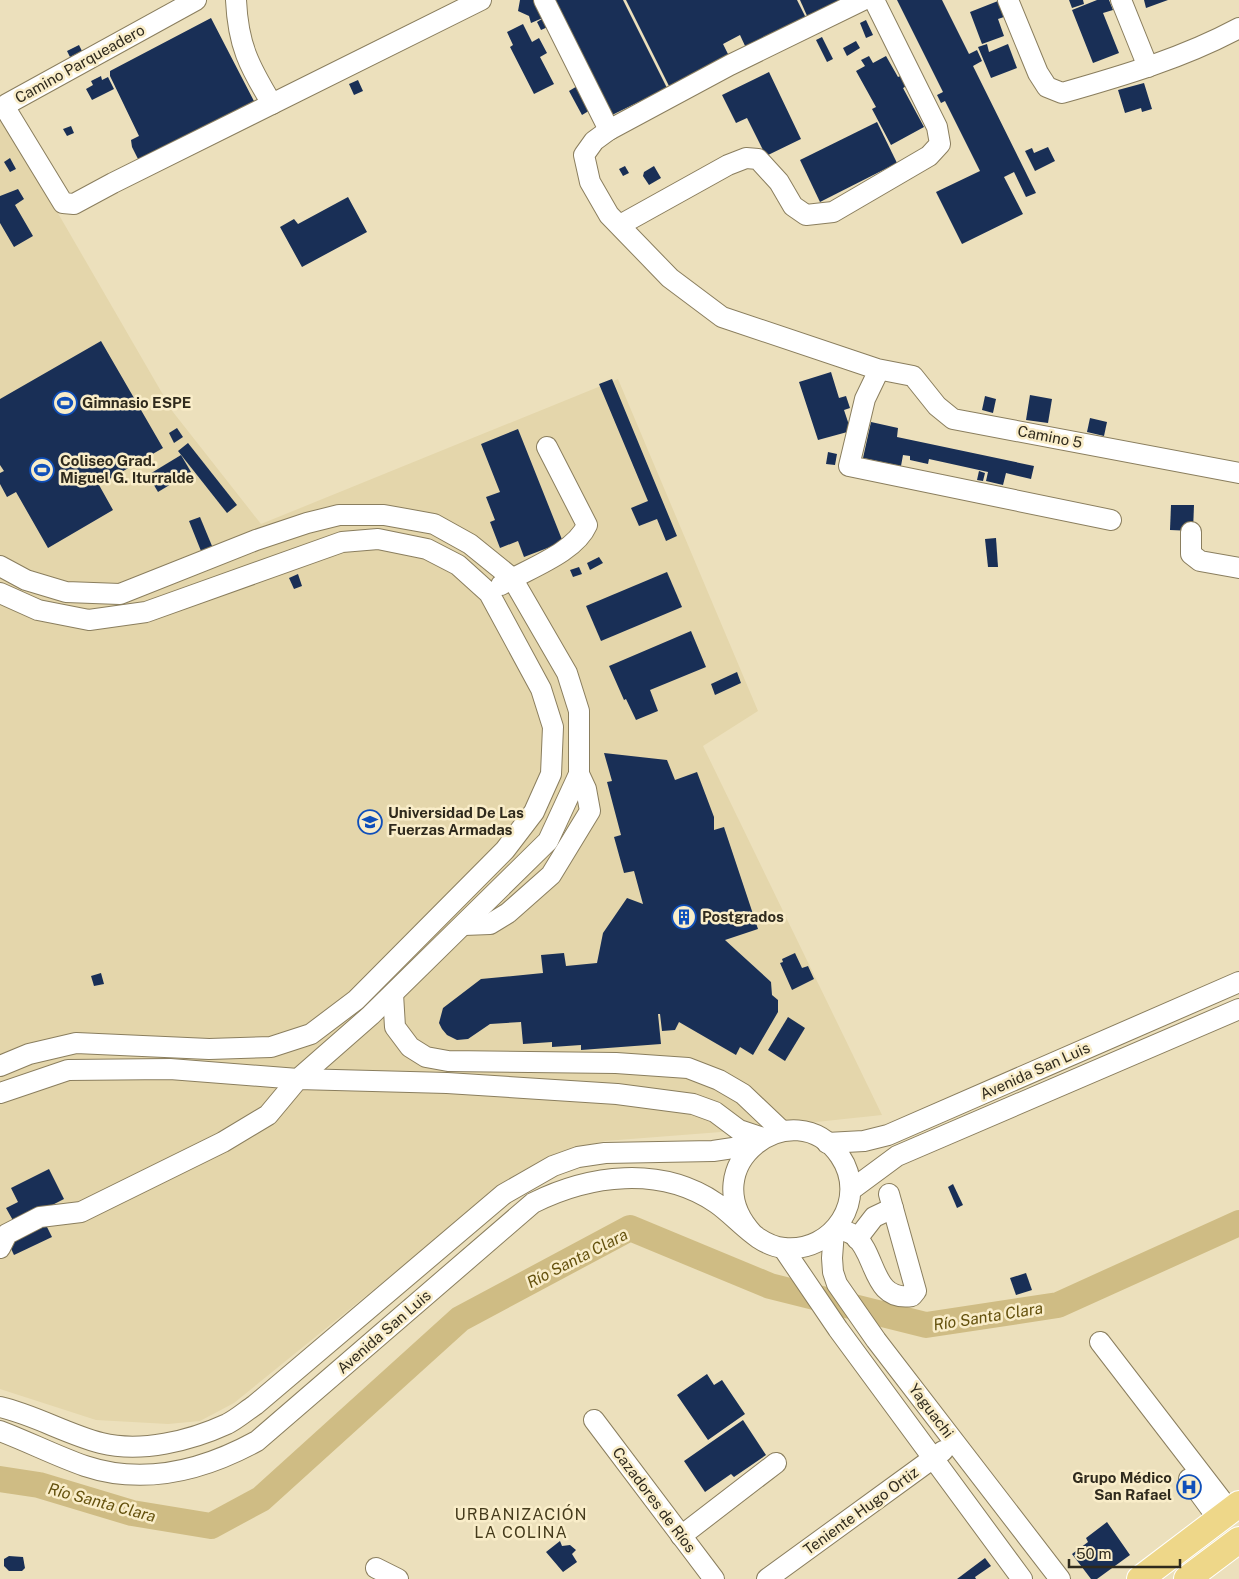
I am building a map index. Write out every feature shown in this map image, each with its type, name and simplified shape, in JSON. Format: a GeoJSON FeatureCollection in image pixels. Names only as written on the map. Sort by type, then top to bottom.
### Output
{"type":"FeatureCollection","features":[{"type":"Feature","properties":{"kind":"main road"},"geometry":{"type":"LineString","coordinates":[[1140,1579],[1229,1512]]}},
{"type":"Feature","properties":{"kind":"main road"},"geometry":{"type":"LineString","coordinates":[[1187,1579],[1239,1540]]}},
{"type":"Feature","properties":{"kind":"street","name":"Camino Parqueadero"},"geometry":{"type":"LineString","coordinates":[[196,0],[7,104],[7,111],[63,202],[74,204],[272,104]]}},
{"type":"Feature","properties":{"kind":"street"},"geometry":{"type":"LineString","coordinates":[[235,2],[237,24],[248,63],[272,104],[481,0]]}},
{"type":"Feature","properties":{"kind":"street"},"geometry":{"type":"LineString","coordinates":[[544,0],[609,130],[730,65],[863,0]]}},
{"type":"Feature","properties":{"kind":"street"},"geometry":{"type":"LineString","coordinates":[[620,225],[728,165],[746,158],[758,159],[767,167],[785,191],[793,206],[806,215],[833,212],[929,156],[940,144],[937,127],[874,0]]}},
{"type":"Feature","properties":{"kind":"street"},"geometry":{"type":"LineString","coordinates":[[1008,0],[1038,73],[1047,86],[1062,94],[1148,67],[1219,39],[1239,28]]}},
{"type":"Feature","properties":{"kind":"street"},"geometry":{"type":"LineString","coordinates":[[1121,0],[1148,67]]}},
{"type":"Feature","properties":{"kind":"street","name":"Camino 5"},"geometry":{"type":"LineString","coordinates":[[609,130],[594,140],[584,154],[590,182],[609,215],[670,278],[722,317],[878,369],[913,376],[937,406],[953,418],[1239,473]]}},
{"type":"Feature","properties":{"kind":"street"},"geometry":{"type":"LineString","coordinates":[[878,369],[865,398],[849,466],[1111,520]]}},
{"type":"Feature","properties":{"kind":"street"},"geometry":{"type":"LineString","coordinates":[[489,593],[512,578],[562,551],[582,537],[587,525],[547,447]]}},
{"type":"Feature","properties":{"kind":"street"},"geometry":{"type":"LineString","coordinates":[[0,566],[26,580],[66,592],[120,594],[256,540],[307,523],[339,516],[384,515],[434,524],[470,544],[512,578],[568,673],[579,711],[579,774],[548,842],[371,1015],[298,1079],[268,1115],[223,1142],[81,1212],[40,1217],[7,1234],[0,1248]]}},
{"type":"Feature","properties":{"kind":"street"},"geometry":{"type":"LineString","coordinates":[[339,516],[342,542]]}},
{"type":"Feature","properties":{"kind":"street"},"geometry":{"type":"LineString","coordinates":[[1191,532],[1191,554],[1200,561],[1239,568]]}},
{"type":"Feature","properties":{"kind":"street"},"geometry":{"type":"LineString","coordinates":[[0,593],[38,610],[89,620],[146,612],[342,542],[378,539],[428,549],[458,565],[489,593],[541,690],[553,727],[551,774],[534,812],[505,850],[356,1000],[312,1034],[271,1047],[208,1049],[76,1043],[29,1054],[0,1066]]}},
{"type":"Feature","properties":{"kind":"street","name":"Avenida San Luis"},"geometry":{"type":"LineString","coordinates":[[827,1143],[864,1141],[888,1135],[1239,982]]}},
{"type":"Feature","properties":{"kind":"street"},"geometry":{"type":"LineString","coordinates":[[393,994],[395,1028],[410,1047]]}},
{"type":"Feature","properties":{"kind":"street"},"geometry":{"type":"LineString","coordinates":[[356,1000],[410,1047],[426,1057],[448,1061],[649,1065],[688,1068],[719,1080],[743,1094],[782,1131]]}},
{"type":"Feature","properties":{"kind":"street","name":"Avenida San Luis"},"geometry":{"type":"LineString","coordinates":[[851,1190],[897,1156],[1239,1009]]}},
{"type":"Feature","properties":{"kind":"street"},"geometry":{"type":"LineString","coordinates":[[312,1034],[321,1060],[327,1072],[335,1081]]}},
{"type":"Feature","properties":{"kind":"street"},"geometry":{"type":"LineString","coordinates":[[554,1090],[557,1063]]}},
{"type":"Feature","properties":{"kind":"street"},"geometry":{"type":"LineString","coordinates":[[647,1098],[649,1065]]}},
{"type":"Feature","properties":{"kind":"street"},"geometry":{"type":"LineString","coordinates":[[0,1093],[68,1070],[170,1069],[335,1081],[447,1083],[554,1090],[693,1104],[708,1108],[738,1130],[758,1141]]}},
{"type":"Feature","properties":{"kind":"street"},"geometry":{"type":"LineString","coordinates":[[782,1131],[806,1133],[827,1143],[840,1156],[848,1172],[851,1190],[848,1210],[835,1230],[819,1242],[802,1248],[783,1248],[767,1243],[753,1234],[744,1224],[737,1211],[733,1190],[736,1168],[758,1141],[782,1131]]}},
{"type":"Feature","properties":{"kind":"street","name":"Avenida San Luis"},"geometry":{"type":"LineString","coordinates":[[0,1407],[16,1411],[102,1443],[128,1446],[154,1445],[193,1438],[229,1423],[255,1405],[504,1194],[553,1166],[578,1157],[605,1153],[713,1151],[758,1141]]}},
{"type":"Feature","properties":{"kind":"street","name":"Avenida San Luis"},"geometry":{"type":"LineString","coordinates":[[0,1432],[87,1467],[111,1471],[157,1475],[220,1460],[257,1441],[533,1203],[557,1191],[583,1182],[640,1177],[679,1185],[716,1203],[753,1234]]}},
{"type":"Feature","properties":{"kind":"street"},"geometry":{"type":"LineString","coordinates":[[835,1230],[854,1235],[857,1239],[862,1245],[878,1281],[886,1289],[904,1298],[912,1296],[916,1291],[891,1201],[857,1239]]}},
{"type":"Feature","properties":{"kind":"street","name":"Yaguachi"},"geometry":{"type":"LineString","coordinates":[[835,1230],[833,1272],[844,1294],[876,1340],[1060,1579]]}},
{"type":"Feature","properties":{"kind":"street","name":"Yaguachi"},"geometry":{"type":"LineString","coordinates":[[783,1248],[838,1329],[1022,1579]]}},
{"type":"Feature","properties":{"kind":"street"},"geometry":{"type":"LineString","coordinates":[[1100,1342],[1229,1512]]}},
{"type":"Feature","properties":{"kind":"street"},"geometry":{"type":"LineString","coordinates":[[1123,1386],[1229,1512]]}},
{"type":"Feature","properties":{"kind":"street","name":"Cazadores de Ríos"},"geometry":{"type":"LineString","coordinates":[[594,1420],[714,1579]]}},
{"type":"Feature","properties":{"kind":"street","name":"Teniente Hugo Ortiz"},"geometry":{"type":"LineString","coordinates":[[766,1579],[955,1442]]}},
{"type":"Feature","properties":{"kind":"street"},"geometry":{"type":"LineString","coordinates":[[682,1536],[776,1463]]}},
{"type":"Feature","properties":{"kind":"street"},"geometry":{"type":"LineString","coordinates":[[376,1568],[398,1579]]}},
{"type":"Feature","properties":{"kind":"shaded area","name":"Universidad De Las Fuerzas Armadas"},"geometry":{"type":"Polygon","coordinates":[[[0,113],[173,412],[261,524],[618,379],[758,711],[703,746],[882,1115],[721,1132],[605,1141],[557,1153],[516,1174],[234,1403],[200,1421],[168,1424],[96,1420],[0,1389],[0,113]]]}},
{"type":"Feature","properties":{"kind":"building"},"geometry":{"type":"Polygon","coordinates":[[[520,0],[537,0],[545,17],[531,23],[529,16],[518,11],[520,0]]]}},
{"type":"Feature","properties":{"kind":"building"},"geometry":{"type":"Polygon","coordinates":[[[555,0],[623,0],[667,88],[612,115],[555,0]]]}},
{"type":"Feature","properties":{"kind":"building"},"geometry":{"type":"Polygon","coordinates":[[[626,0],[797,0],[806,18],[746,48],[740,35],[723,44],[729,56],[669,86],[626,0]]]}},
{"type":"Feature","properties":{"kind":"building"},"geometry":{"type":"Polygon","coordinates":[[[800,0],[844,0],[808,18],[800,0]]]}},
{"type":"Feature","properties":{"kind":"building"},"geometry":{"type":"Polygon","coordinates":[[[897,0],[942,0],[969,54],[977,50],[982,61],[973,66],[1036,193],[1026,197],[1014,172],[1004,177],[1023,214],[962,244],[936,192],[980,171],[945,101],[941,103],[937,95],[943,92],[897,0]]]}},
{"type":"Feature","properties":{"kind":"building"},"geometry":{"type":"Polygon","coordinates":[[[1069,0],[1083,0],[1084,4],[1072,8],[1069,0]]]}},
{"type":"Feature","properties":{"kind":"building"},"geometry":{"type":"Polygon","coordinates":[[[1097,0],[1109,0],[1113,10],[1103,13],[1119,53],[1093,63],[1072,10],[1097,0]]]}},
{"type":"Feature","properties":{"kind":"building"},"geometry":{"type":"Polygon","coordinates":[[[1144,0],[1168,0],[1146,8],[1144,0]]]}},
{"type":"Feature","properties":{"kind":"building"},"geometry":{"type":"Polygon","coordinates":[[[998,1],[1004,17],[998,19],[1004,36],[982,44],[970,12],[998,1]]]}},
{"type":"Feature","properties":{"kind":"building"},"geometry":{"type":"Polygon","coordinates":[[[545,17],[550,26],[541,30],[537,22],[545,17]]]}},
{"type":"Feature","properties":{"kind":"building"},"geometry":{"type":"Polygon","coordinates":[[[211,18],[256,105],[142,167],[132,147],[131,140],[139,136],[110,76],[110,71],[211,18]]]}},
{"type":"Feature","properties":{"kind":"building"},"geometry":{"type":"Polygon","coordinates":[[[866,20],[873,35],[866,38],[860,23],[866,20]]]}},
{"type":"Feature","properties":{"kind":"building"},"geometry":{"type":"Polygon","coordinates":[[[523,24],[532,42],[539,38],[547,53],[540,57],[554,84],[534,94],[510,47],[513,45],[507,32],[523,24]]]}},
{"type":"Feature","properties":{"kind":"building"},"geometry":{"type":"Polygon","coordinates":[[[822,37],[833,59],[827,62],[816,40],[822,37]]]}},
{"type":"Feature","properties":{"kind":"building"},"geometry":{"type":"Polygon","coordinates":[[[856,41],[860,48],[847,56],[843,48],[856,41]]]}},
{"type":"Feature","properties":{"kind":"building"},"geometry":{"type":"Polygon","coordinates":[[[987,44],[989,52],[1008,44],[1017,68],[991,78],[978,47],[987,44]]]}},
{"type":"Feature","properties":{"kind":"building"},"geometry":{"type":"Polygon","coordinates":[[[79,45],[82,51],[70,57],[67,51],[79,45]]]}},
{"type":"Feature","properties":{"kind":"building"},"geometry":{"type":"Polygon","coordinates":[[[869,56],[873,63],[886,56],[898,77],[907,73],[912,83],[903,88],[924,127],[891,145],[872,109],[876,107],[856,71],[865,66],[861,60],[869,56]]]}},
{"type":"Feature","properties":{"kind":"building"},"geometry":{"type":"Polygon","coordinates":[[[769,72],[801,139],[766,156],[747,118],[736,123],[722,95],[769,72]]]}},
{"type":"Feature","properties":{"kind":"building"},"geometry":{"type":"Polygon","coordinates":[[[101,76],[102,80],[108,77],[114,89],[92,100],[86,89],[93,85],[91,81],[101,76]]]}},
{"type":"Feature","properties":{"kind":"building"},"geometry":{"type":"Polygon","coordinates":[[[358,80],[363,91],[354,95],[349,84],[358,80]]]}},
{"type":"Feature","properties":{"kind":"building"},"geometry":{"type":"Polygon","coordinates":[[[1144,83],[1152,109],[1142,112],[1141,108],[1125,113],[1118,90],[1144,83]]]}},
{"type":"Feature","properties":{"kind":"building"},"geometry":{"type":"Polygon","coordinates":[[[579,85],[592,109],[582,115],[569,91],[579,85]]]}},
{"type":"Feature","properties":{"kind":"building"},"geometry":{"type":"Polygon","coordinates":[[[877,122],[897,163],[820,202],[800,160],[877,122]]]}},
{"type":"Feature","properties":{"kind":"building"},"geometry":{"type":"Polygon","coordinates":[[[71,126],[74,133],[67,136],[63,129],[71,126]]]}},
{"type":"Feature","properties":{"kind":"building"},"geometry":{"type":"Polygon","coordinates":[[[1048,147],[1055,161],[1035,171],[1025,151],[1032,148],[1034,153],[1048,147]]]}},
{"type":"Feature","properties":{"kind":"building"},"geometry":{"type":"Polygon","coordinates":[[[10,158],[16,169],[10,172],[4,162],[10,158]]]}},
{"type":"Feature","properties":{"kind":"building"},"geometry":{"type":"Polygon","coordinates":[[[625,166],[629,173],[623,176],[619,169],[625,166]]]}},
{"type":"Feature","properties":{"kind":"building"},"geometry":{"type":"Polygon","coordinates":[[[654,166],[661,178],[649,185],[643,176],[644,172],[654,166]]]}},
{"type":"Feature","properties":{"kind":"building"},"geometry":{"type":"Polygon","coordinates":[[[18,189],[24,199],[15,205],[33,236],[14,247],[0,223],[0,196],[18,189]]]}},
{"type":"Feature","properties":{"kind":"building"},"geometry":{"type":"Polygon","coordinates":[[[348,197],[367,232],[302,267],[280,227],[294,219],[298,224],[348,197]]]}},
{"type":"Feature","properties":{"kind":"building"},"geometry":{"type":"Polygon","coordinates":[[[101,341],[163,448],[99,485],[113,510],[48,548],[16,492],[7,497],[0,484],[0,473],[4,471],[0,465],[0,399],[101,341]]]}},
{"type":"Feature","properties":{"kind":"building"},"geometry":{"type":"Polygon","coordinates":[[[831,372],[839,398],[846,396],[850,408],[844,410],[851,431],[818,440],[799,382],[831,372]]]}},
{"type":"Feature","properties":{"kind":"building"},"geometry":{"type":"Polygon","coordinates":[[[612,379],[677,536],[666,541],[657,519],[639,526],[631,508],[648,501],[599,384],[612,379]]]}},
{"type":"Feature","properties":{"kind":"building"},"geometry":{"type":"Polygon","coordinates":[[[1030,395],[1052,399],[1048,423],[1026,420],[1030,395]]]}},
{"type":"Feature","properties":{"kind":"building"},"geometry":{"type":"Polygon","coordinates":[[[985,396],[996,399],[993,413],[982,410],[985,396]]]}},
{"type":"Feature","properties":{"kind":"building"},"geometry":{"type":"Polygon","coordinates":[[[1090,418],[1107,422],[1104,436],[1087,432],[1090,418]]]}},
{"type":"Feature","properties":{"kind":"building"},"geometry":{"type":"Polygon","coordinates":[[[871,422],[898,428],[897,437],[1034,466],[1031,479],[1006,473],[1003,485],[986,481],[988,472],[929,459],[928,464],[910,460],[910,456],[903,455],[901,466],[863,458],[871,422]]]}},
{"type":"Feature","properties":{"kind":"building"},"geometry":{"type":"Polygon","coordinates":[[[177,428],[183,437],[174,443],[169,433],[177,428]]]}},
{"type":"Feature","properties":{"kind":"building"},"geometry":{"type":"Polygon","coordinates":[[[518,429],[563,542],[524,557],[518,541],[500,548],[490,522],[495,520],[486,497],[500,492],[481,444],[518,429]]]}},
{"type":"Feature","properties":{"kind":"building"},"geometry":{"type":"Polygon","coordinates":[[[188,443],[237,505],[227,513],[178,451],[188,443]]]}},
{"type":"Feature","properties":{"kind":"building"},"geometry":{"type":"Polygon","coordinates":[[[828,452],[837,454],[835,465],[826,464],[828,452]]]}},
{"type":"Feature","properties":{"kind":"building"},"geometry":{"type":"Polygon","coordinates":[[[181,455],[191,472],[158,492],[148,475],[181,455]]]}},
{"type":"Feature","properties":{"kind":"building"},"geometry":{"type":"Polygon","coordinates":[[[979,471],[985,473],[983,481],[977,480],[979,471]]]}},
{"type":"Feature","properties":{"kind":"building"},"geometry":{"type":"Polygon","coordinates":[[[1171,505],[1194,505],[1193,531],[1170,530],[1171,505]]]}},
{"type":"Feature","properties":{"kind":"building"},"geometry":{"type":"Polygon","coordinates":[[[200,517],[212,546],[201,551],[189,521],[200,517]]]}},
{"type":"Feature","properties":{"kind":"building"},"geometry":{"type":"Polygon","coordinates":[[[996,538],[998,567],[988,567],[985,539],[996,538]]]}},
{"type":"Feature","properties":{"kind":"building"},"geometry":{"type":"Polygon","coordinates":[[[599,557],[603,563],[590,570],[587,563],[599,557]]]}},
{"type":"Feature","properties":{"kind":"building"},"geometry":{"type":"Polygon","coordinates":[[[579,567],[582,574],[573,577],[570,570],[579,567]]]}},
{"type":"Feature","properties":{"kind":"building"},"geometry":{"type":"Polygon","coordinates":[[[667,572],[682,607],[601,641],[586,606],[667,572]]]}},
{"type":"Feature","properties":{"kind":"building"},"geometry":{"type":"Polygon","coordinates":[[[298,574],[302,586],[294,589],[289,578],[298,574]]]}},
{"type":"Feature","properties":{"kind":"building"},"geometry":{"type":"Polygon","coordinates":[[[691,631],[706,667],[650,690],[658,711],[636,720],[626,699],[624,700],[609,666],[691,631]]]}},
{"type":"Feature","properties":{"kind":"building"},"geometry":{"type":"Polygon","coordinates":[[[737,672],[741,683],[715,695],[711,684],[737,672]]]}},
{"type":"Feature","properties":{"kind":"building","name":"Postgrados"},"geometry":{"type":"Polygon","coordinates":[[[604,753],[667,760],[675,780],[697,772],[714,817],[714,830],[724,827],[758,929],[725,940],[771,982],[772,995],[778,1000],[778,1012],[753,1055],[740,1047],[736,1055],[679,1022],[675,1030],[662,1031],[660,1014],[658,1014],[661,1044],[581,1050],[581,1045],[552,1047],[552,1042],[523,1044],[521,1022],[490,1024],[468,1039],[457,1040],[447,1035],[439,1023],[443,1008],[481,979],[543,973],[541,955],[564,953],[566,966],[597,963],[603,933],[627,898],[643,904],[634,871],[624,873],[614,837],[621,835],[607,782],[612,781],[604,753]]]}},
{"type":"Feature","properties":{"kind":"building"},"geometry":{"type":"Polygon","coordinates":[[[795,953],[802,968],[808,966],[814,979],[792,990],[780,963],[783,962],[782,959],[795,953]]]}},
{"type":"Feature","properties":{"kind":"building"},"geometry":{"type":"Polygon","coordinates":[[[101,973],[104,984],[94,986],[91,976],[101,973]]]}},
{"type":"Feature","properties":{"kind":"building"},"geometry":{"type":"Polygon","coordinates":[[[788,1017],[805,1028],[785,1061],[768,1050],[788,1017]]]}},
{"type":"Feature","properties":{"kind":"building"},"geometry":{"type":"Polygon","coordinates":[[[49,1169],[64,1199],[15,1224],[6,1208],[18,1202],[11,1188],[49,1169]]]}},
{"type":"Feature","properties":{"kind":"building"},"geometry":{"type":"Polygon","coordinates":[[[953,1184],[963,1205],[957,1208],[948,1187],[953,1184]]]}},
{"type":"Feature","properties":{"kind":"building"},"geometry":{"type":"Polygon","coordinates":[[[43,1219],[52,1237],[14,1255],[6,1238],[43,1219]]]}},
{"type":"Feature","properties":{"kind":"building"},"geometry":{"type":"Polygon","coordinates":[[[1026,1273],[1032,1290],[1016,1295],[1010,1278],[1026,1273]]]}},
{"type":"Feature","properties":{"kind":"building"},"geometry":{"type":"Polygon","coordinates":[[[707,1374],[714,1385],[722,1380],[745,1414],[708,1440],[677,1395],[707,1374]]]}},
{"type":"Feature","properties":{"kind":"building"},"geometry":{"type":"Polygon","coordinates":[[[743,1420],[766,1455],[734,1477],[731,1474],[705,1492],[684,1461],[743,1420]]]}},
{"type":"Feature","properties":{"kind":"building"},"geometry":{"type":"Polygon","coordinates":[[[1107,1522],[1130,1555],[1097,1579],[1091,1579],[1072,1554],[1088,1542],[1086,1538],[1107,1522]]]}},
{"type":"Feature","properties":{"kind":"building"},"geometry":{"type":"Polygon","coordinates":[[[560,1541],[562,1546],[570,1545],[576,1550],[572,1554],[577,1562],[563,1572],[546,1552],[560,1541]]]}},
{"type":"Feature","properties":{"kind":"building"},"geometry":{"type":"Polygon","coordinates":[[[9,1556],[23,1557],[25,1568],[22,1571],[9,1571],[4,1566],[4,1559],[9,1556]]]}},
{"type":"Feature","properties":{"kind":"building"},"geometry":{"type":"Polygon","coordinates":[[[985,1558],[991,1566],[975,1577],[976,1579],[957,1579],[985,1558]]]}},
{"type":"Feature","properties":{"kind":"waterway","name":"Río Santa Clara"},"geometry":{"type":"LineString","coordinates":[[0,1479],[39,1485],[132,1513],[211,1526],[261,1499],[460,1319],[630,1228],[770,1286],[926,1325],[1058,1305],[1239,1223]]}},
{"type":"Feature","properties":{"kind":"place","name":"Gimnasio ESPE"},"geometry":{"type":"Point","coordinates":[65,403]}},
{"type":"Feature","properties":{"kind":"place","name":"Coliseo Grad. Miguel G. Iturralde"},"geometry":{"type":"Point","coordinates":[42,470]}},
{"type":"Feature","properties":{"kind":"place","name":"Universidad De Las Fuerzas Armadas"},"geometry":{"type":"Point","coordinates":[370,822]}},
{"type":"Feature","properties":{"kind":"place","name":"Postgrados"},"geometry":{"type":"Point","coordinates":[684,917]}},
{"type":"Feature","properties":{"kind":"place","name":"Grupo Médico San Rafael"},"geometry":{"type":"Point","coordinates":[1189,1487]}},
{"type":"Feature","properties":{"kind":"district","name":"URBANIZACIÓN LA COLINA"},"geometry":{"type":"Point","coordinates":[521,1523]}}]}
